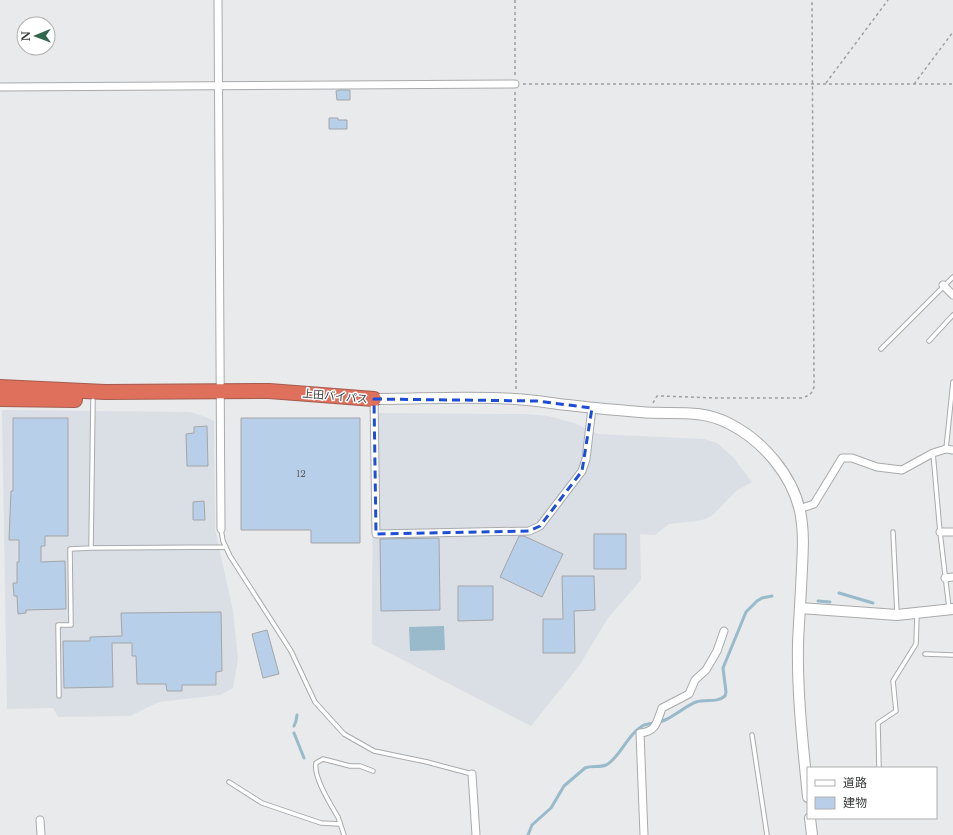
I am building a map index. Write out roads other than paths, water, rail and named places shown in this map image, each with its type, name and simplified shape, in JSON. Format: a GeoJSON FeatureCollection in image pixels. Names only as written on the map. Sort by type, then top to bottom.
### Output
{"type":"FeatureCollection","features":[{"type":"Feature","properties":{"kind":"highway","name":"上田バイパス"},"geometry":{"type":"LineString","coordinates":[[0,387],[267,398],[374,399]]}},
{"type":"Feature","properties":{"kind":"highway","name":"上田バイパス"},"geometry":{"type":"LineString","coordinates":[[0,399],[93,400],[220,396]]}},
{"type":"Feature","properties":{"kind":"street"},"geometry":{"type":"LineString","coordinates":[[218,0],[221,529]]}},
{"type":"Feature","properties":{"kind":"street"},"geometry":{"type":"LineString","coordinates":[[0,87],[219,87],[515,84]]}},
{"type":"Feature","properties":{"kind":"street"},"geometry":{"type":"LineString","coordinates":[[943,285],[953,295]]}},
{"type":"Feature","properties":{"kind":"street"},"geometry":{"type":"LineString","coordinates":[[592,408],[586,459],[582,471],[540,526],[529,531],[376,534],[374,399],[516,399],[648,413],[691,412],[710,416],[730,424],[747,434],[762,446],[775,461],[786,477],[799,509],[803,546],[798,644],[799,697],[807,786]]}},
{"type":"Feature","properties":{"kind":"street"},"geometry":{"type":"LineString","coordinates":[[799,509],[814,504],[842,458],[852,458],[877,466],[902,470],[933,452],[950,449]]}},
{"type":"Feature","properties":{"kind":"street"},"geometry":{"type":"LineString","coordinates":[[940,532],[953,532]]}},
{"type":"Feature","properties":{"kind":"street"},"geometry":{"type":"LineString","coordinates":[[945,578],[953,577]]}},
{"type":"Feature","properties":{"kind":"street"},"geometry":{"type":"LineString","coordinates":[[800,608],[897,615],[951,609]]}},
{"type":"Feature","properties":{"kind":"street"},"geometry":{"type":"LineString","coordinates":[[644,835],[640,733],[649,733],[656,726],[662,708],[689,694],[696,680],[706,670],[717,651],[724,631]]}},
{"type":"Feature","properties":{"kind":"street"},"geometry":{"type":"LineString","coordinates":[[472,774],[476,835]]}},
{"type":"Feature","properties":{"kind":"street"},"geometry":{"type":"LineString","coordinates":[[810,819],[812,835]]}},
{"type":"Feature","properties":{"kind":"street"},"geometry":{"type":"LineString","coordinates":[[40,820],[41,835]]}},
{"type":"Feature","properties":{"kind":"lane"},"geometry":{"type":"LineString","coordinates":[[881,349],[943,285],[953,277]]}},
{"type":"Feature","properties":{"kind":"lane"},"geometry":{"type":"LineString","coordinates":[[929,341],[953,315]]}},
{"type":"Feature","properties":{"kind":"lane"},"geometry":{"type":"LineString","coordinates":[[950,449],[953,382]]}},
{"type":"Feature","properties":{"kind":"lane"},"geometry":{"type":"LineString","coordinates":[[92,548],[93,400]]}},
{"type":"Feature","properties":{"kind":"lane"},"geometry":{"type":"LineString","coordinates":[[933,452],[945,578],[951,609]]}},
{"type":"Feature","properties":{"kind":"lane"},"geometry":{"type":"LineString","coordinates":[[221,529],[230,556],[290,651],[315,702],[344,734],[374,751],[440,765],[472,774]]}},
{"type":"Feature","properties":{"kind":"lane"},"geometry":{"type":"LineString","coordinates":[[893,532],[897,615]]}},
{"type":"Feature","properties":{"kind":"lane"},"geometry":{"type":"LineString","coordinates":[[60,696],[58,625],[71,625],[70,549],[226,547]]}},
{"type":"Feature","properties":{"kind":"lane"},"geometry":{"type":"LineString","coordinates":[[880,767],[878,723],[896,710],[893,682],[916,644],[917,613]]}},
{"type":"Feature","properties":{"kind":"lane"},"geometry":{"type":"LineString","coordinates":[[925,654],[953,654]]}},
{"type":"Feature","properties":{"kind":"lane"},"geometry":{"type":"LineString","coordinates":[[752,735],[767,835]]}},
{"type":"Feature","properties":{"kind":"lane"},"geometry":{"type":"LineString","coordinates":[[344,835],[319,782],[315,766],[316,763],[323,759],[350,766],[360,766],[373,771]]}},
{"type":"Feature","properties":{"kind":"lane"},"geometry":{"type":"LineString","coordinates":[[229,782],[262,803],[320,823],[340,824]]}},
{"type":"Feature","properties":{"kind":"water"},"geometry":{"type":"Polygon","coordinates":[[[444,626],[445,650],[410,651],[409,627],[444,626]]]}},
{"type":"Feature","properties":{"kind":"waterway"},"geometry":{"type":"LineString","coordinates":[[839,593],[873,603]]}},
{"type":"Feature","properties":{"kind":"waterway"},"geometry":{"type":"LineString","coordinates":[[528,835],[532,825],[551,808],[564,786],[585,768],[603,766],[611,762],[638,729],[644,725],[665,720],[696,702],[715,700],[725,696],[726,692],[723,668],[746,612],[757,601],[762,598],[772,596]]}},
{"type":"Feature","properties":{"kind":"waterway"},"geometry":{"type":"LineString","coordinates":[[818,601],[830,602]]}},
{"type":"Feature","properties":{"kind":"waterway"},"geometry":{"type":"LineString","coordinates":[[294,726],[297,715]]}},
{"type":"Feature","properties":{"kind":"waterway"},"geometry":{"type":"LineString","coordinates":[[294,733],[304,758]]}}]}
